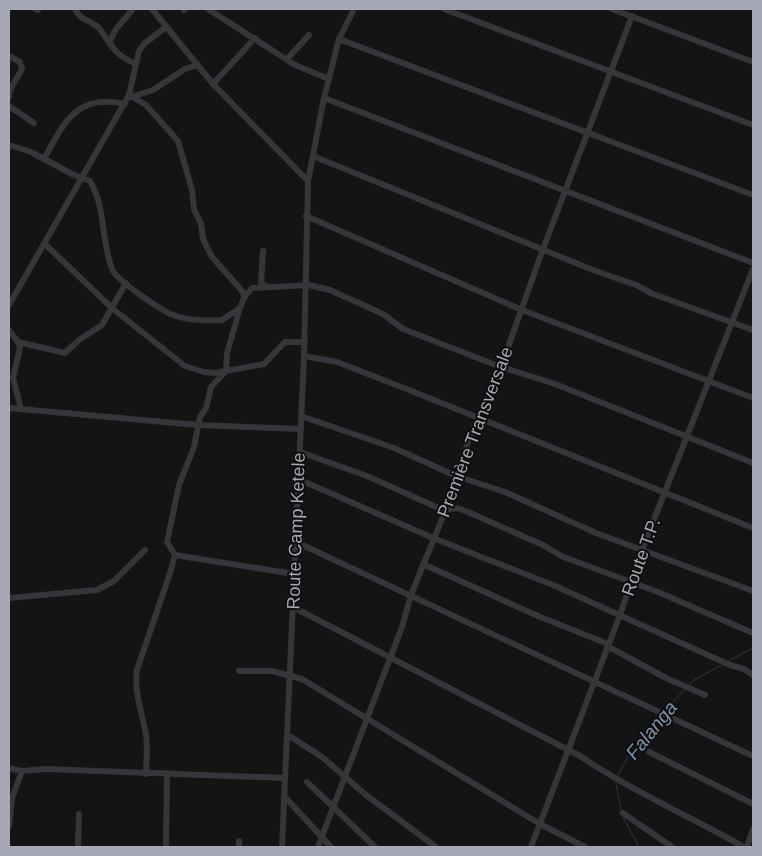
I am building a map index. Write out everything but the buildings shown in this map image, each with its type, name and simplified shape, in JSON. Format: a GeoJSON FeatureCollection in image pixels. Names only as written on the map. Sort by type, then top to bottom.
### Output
{"type":"FeatureCollection","features":[{"type":"Feature","properties":{"kind":"street"},"geometry":{"type":"LineString","coordinates":[[75,9],[83,20],[98,28],[118,55],[134,64]]}},
{"type":"Feature","properties":{"kind":"street"},"geometry":{"type":"LineString","coordinates":[[110,44],[116,29],[134,9]]}},
{"type":"Feature","properties":{"kind":"street"},"geometry":{"type":"LineString","coordinates":[[152,9],[213,84],[308,182]]}},
{"type":"Feature","properties":{"kind":"street"},"geometry":{"type":"LineString","coordinates":[[208,9],[301,68],[329,79]]}},
{"type":"Feature","properties":{"kind":"street","name":"Route Camp Ketele"},"geometry":{"type":"LineString","coordinates":[[282,847],[305,342],[308,182],[324,98],[339,39],[354,9]]}},
{"type":"Feature","properties":{"kind":"street"},"geometry":{"type":"LineString","coordinates":[[444,9],[753,125]]}},
{"type":"Feature","properties":{"kind":"street"},"geometry":{"type":"LineString","coordinates":[[612,9],[753,62]]}},
{"type":"Feature","properties":{"kind":"street","name":"Première Transversale"},"geometry":{"type":"LineString","coordinates":[[318,847],[365,719],[402,627],[423,564],[446,509],[478,417],[501,367],[543,249],[632,16]]}},
{"type":"Feature","properties":{"kind":"street"},"geometry":{"type":"LineString","coordinates":[[9,305],[130,96],[134,64],[142,46],[166,27]]}},
{"type":"Feature","properties":{"kind":"street"},"geometry":{"type":"LineString","coordinates":[[287,59],[309,35]]}},
{"type":"Feature","properties":{"kind":"street"},"geometry":{"type":"LineString","coordinates":[[213,84],[255,38]]}},
{"type":"Feature","properties":{"kind":"street"},"geometry":{"type":"LineString","coordinates":[[339,39],[753,195]]}},
{"type":"Feature","properties":{"kind":"street"},"geometry":{"type":"LineString","coordinates":[[9,56],[20,62],[22,69],[10,90],[9,97]]}},
{"type":"Feature","properties":{"kind":"street"},"geometry":{"type":"LineString","coordinates":[[130,96],[152,90],[185,69],[198,66]]}},
{"type":"Feature","properties":{"kind":"street"},"geometry":{"type":"LineString","coordinates":[[130,96],[146,105],[178,141],[192,190],[194,209],[201,224],[203,238],[212,257],[243,292],[244,298]]}},
{"type":"Feature","properties":{"kind":"street"},"geometry":{"type":"LineString","coordinates":[[324,98],[753,263]]}},
{"type":"Feature","properties":{"kind":"street"},"geometry":{"type":"LineString","coordinates":[[44,159],[64,123],[77,109],[108,101],[125,104]]}},
{"type":"Feature","properties":{"kind":"street"},"geometry":{"type":"LineString","coordinates":[[9,106],[34,122]]}},
{"type":"Feature","properties":{"kind":"street"},"geometry":{"type":"LineString","coordinates":[[9,144],[90,181],[95,190],[112,269],[126,283],[177,317],[222,320],[240,308]]}},
{"type":"Feature","properties":{"kind":"street"},"geometry":{"type":"LineString","coordinates":[[313,156],[593,270],[636,284],[653,294],[753,330]]}},
{"type":"Feature","properties":{"kind":"street"},"geometry":{"type":"LineString","coordinates":[[306,216],[522,310],[753,398]]}},
{"type":"Feature","properties":{"kind":"street"},"geometry":{"type":"LineString","coordinates":[[44,244],[113,309],[185,366],[204,372],[226,371],[264,364],[285,342],[305,342]]}},
{"type":"Feature","properties":{"kind":"street"},"geometry":{"type":"LineString","coordinates":[[263,251],[261,282],[268,288]]}},
{"type":"Feature","properties":{"kind":"street","name":"Route T.P."},"geometry":{"type":"LineString","coordinates":[[531,847],[595,682],[642,550],[753,269]]}},
{"type":"Feature","properties":{"kind":"street"},"geometry":{"type":"LineString","coordinates":[[14,338],[65,353],[79,340],[102,325],[113,309],[126,283]]}},
{"type":"Feature","properties":{"kind":"street"},"geometry":{"type":"LineString","coordinates":[[146,774],[147,742],[135,685],[137,670],[170,573],[174,555],[167,542],[179,485],[194,447],[200,417],[206,408],[211,386],[226,371],[227,353],[240,308],[244,298],[252,288],[305,285],[330,290],[383,314],[403,329],[501,367],[555,384],[753,463]]}},
{"type":"Feature","properties":{"kind":"street"},"geometry":{"type":"LineString","coordinates":[[9,330],[20,348],[13,378],[20,409]]}},
{"type":"Feature","properties":{"kind":"street"},"geometry":{"type":"LineString","coordinates":[[304,356],[336,362],[753,528]]}},
{"type":"Feature","properties":{"kind":"street"},"geometry":{"type":"LineString","coordinates":[[9,408],[198,425],[301,429]]}},
{"type":"Feature","properties":{"kind":"street"},"geometry":{"type":"LineString","coordinates":[[301,416],[410,455],[456,476],[505,492],[596,533],[753,591]]}},
{"type":"Feature","properties":{"kind":"street"},"geometry":{"type":"LineString","coordinates":[[300,452],[334,463],[446,509],[457,508],[468,512],[561,556],[658,592],[753,633]]}},
{"type":"Feature","properties":{"kind":"street"},"geometry":{"type":"LineString","coordinates":[[298,479],[433,538],[486,557],[730,665],[744,669],[753,675]]}},
{"type":"Feature","properties":{"kind":"street"},"geometry":{"type":"LineString","coordinates":[[296,542],[753,756]]}},
{"type":"Feature","properties":{"kind":"street"},"geometry":{"type":"LineString","coordinates":[[9,598],[104,588],[114,581],[145,550]]}},
{"type":"Feature","properties":{"kind":"street"},"geometry":{"type":"LineString","coordinates":[[174,555],[294,574]]}},
{"type":"Feature","properties":{"kind":"street"},"geometry":{"type":"LineString","coordinates":[[423,564],[607,645],[668,679],[705,695]]}},
{"type":"Feature","properties":{"kind":"street"},"geometry":{"type":"LineString","coordinates":[[293,607],[569,751],[616,781],[704,824],[745,847],[753,829]]}},
{"type":"Feature","properties":{"kind":"street"},"geometry":{"type":"LineString","coordinates":[[239,670],[272,671],[302,678],[365,719],[454,770],[540,824],[585,847]]}},
{"type":"Feature","properties":{"kind":"street"},"geometry":{"type":"LineString","coordinates":[[288,735],[322,757],[366,795],[436,847]]}},
{"type":"Feature","properties":{"kind":"street"},"geometry":{"type":"LineString","coordinates":[[649,752],[753,804]]}},
{"type":"Feature","properties":{"kind":"street"},"geometry":{"type":"LineString","coordinates":[[9,768],[22,771],[167,773],[285,778]]}},
{"type":"Feature","properties":{"kind":"street"},"geometry":{"type":"LineString","coordinates":[[9,826],[12,798],[22,771]]}},
{"type":"Feature","properties":{"kind":"street"},"geometry":{"type":"LineString","coordinates":[[166,847],[167,773]]}},
{"type":"Feature","properties":{"kind":"street"},"geometry":{"type":"LineString","coordinates":[[307,782],[332,808],[375,847]]}},
{"type":"Feature","properties":{"kind":"street"},"geometry":{"type":"LineString","coordinates":[[284,796],[331,847]]}},
{"type":"Feature","properties":{"kind":"street"},"geometry":{"type":"LineString","coordinates":[[623,813],[672,847]]}},
{"type":"Feature","properties":{"kind":"street"},"geometry":{"type":"LineString","coordinates":[[78,847],[79,814]]}},
{"type":"Feature","properties":{"kind":"waterway","name":"Falanga"},"geometry":{"type":"LineString","coordinates":[[729,661],[753,648]]}},
{"type":"Feature","properties":{"kind":"waterway","name":"Falanga"},"geometry":{"type":"LineString","coordinates":[[689,685],[694,680],[724,664]]}},
{"type":"Feature","properties":{"kind":"waterway","name":"Falanga"},"geometry":{"type":"LineString","coordinates":[[665,711],[684,690]]}},
{"type":"Feature","properties":{"kind":"waterway","name":"Falanga"},"geometry":{"type":"LineString","coordinates":[[617,777],[634,745],[660,715]]}},
{"type":"Feature","properties":{"kind":"waterway","name":"Falanga"},"geometry":{"type":"LineString","coordinates":[[616,783],[621,811]]}},
{"type":"Feature","properties":{"kind":"waterway","name":"Falanga"},"geometry":{"type":"LineString","coordinates":[[623,817],[639,847]]}}]}
